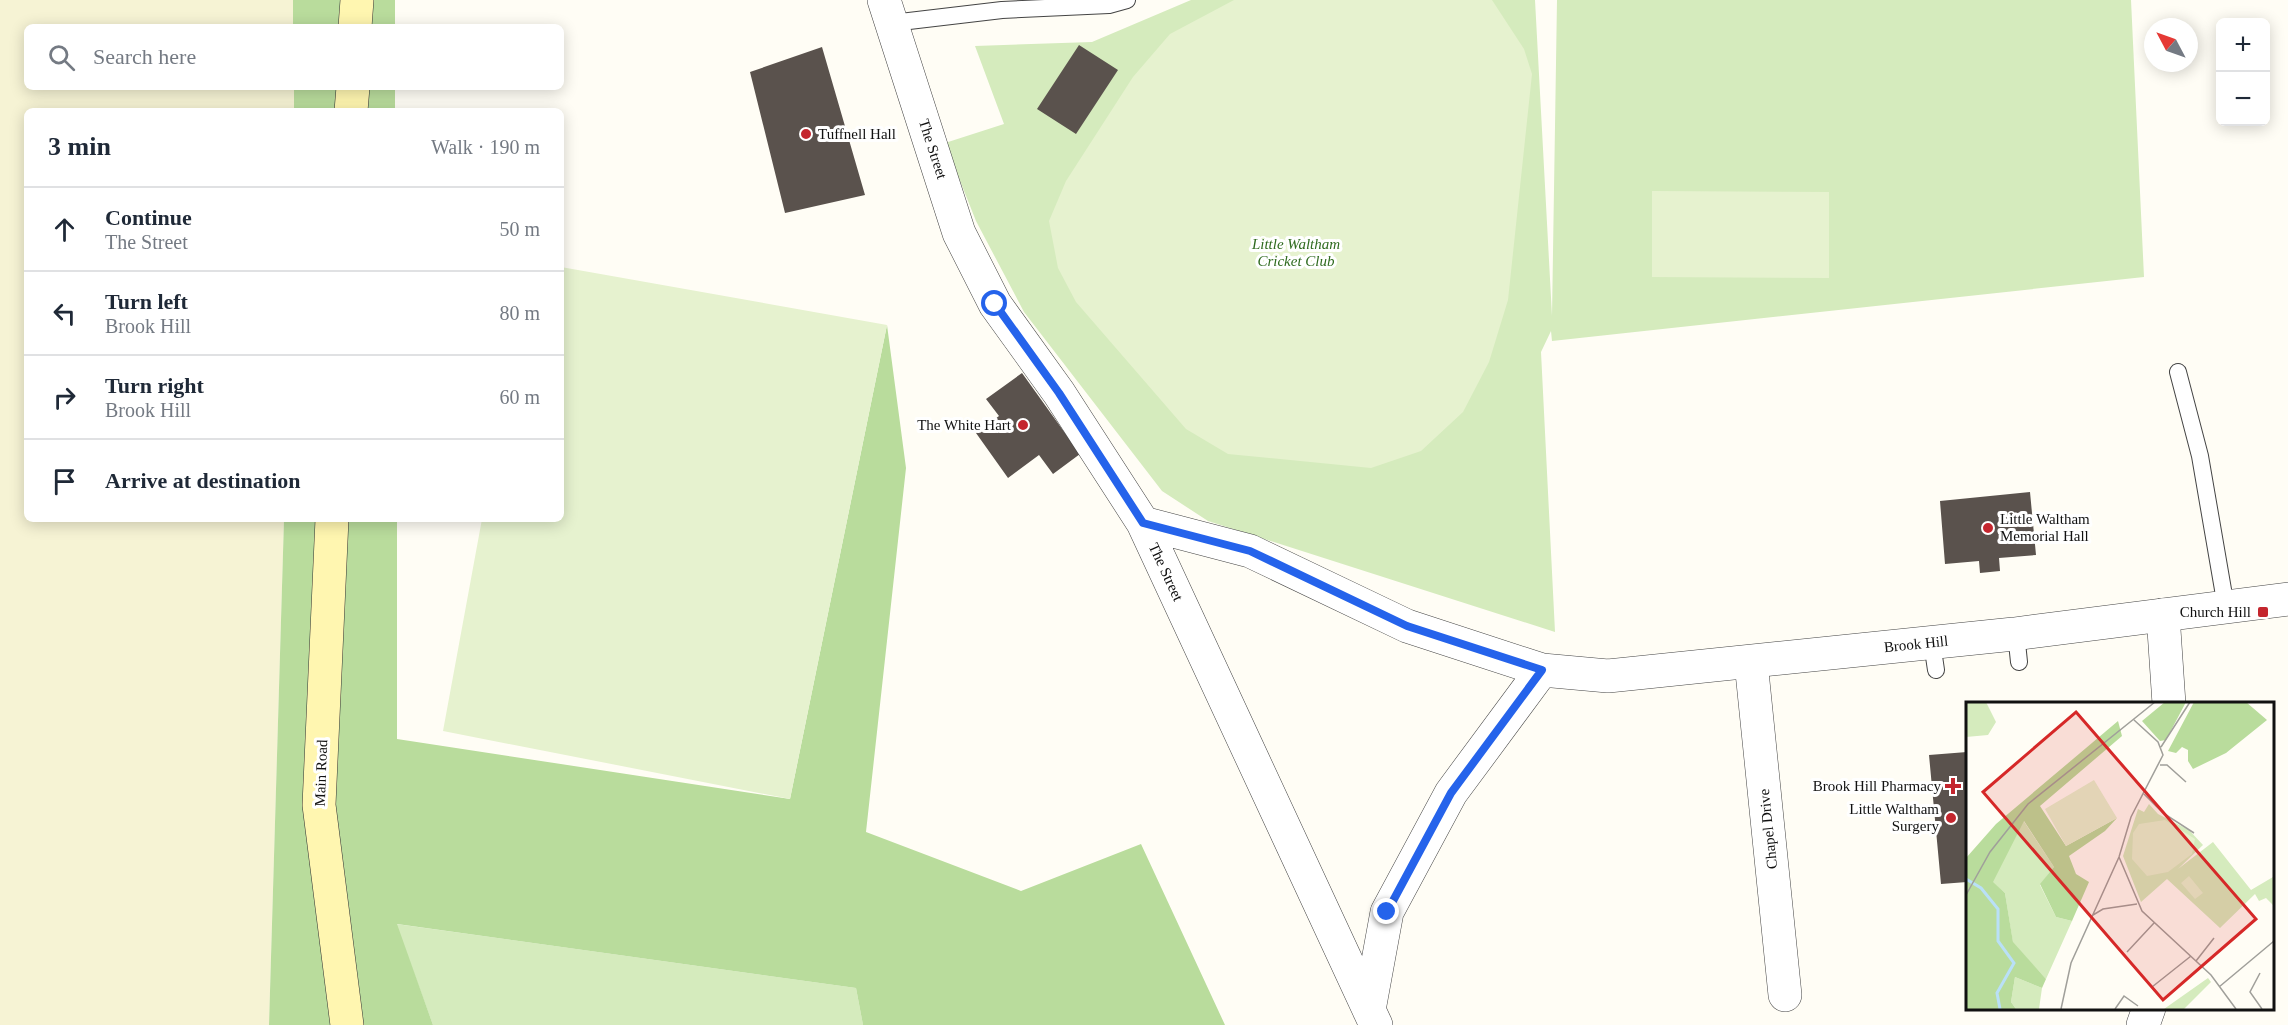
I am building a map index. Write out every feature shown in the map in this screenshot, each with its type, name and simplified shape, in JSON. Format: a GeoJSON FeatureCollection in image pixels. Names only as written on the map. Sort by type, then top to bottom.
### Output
{"type":"FeatureCollection","features":[{"type":"Feature","properties":{"kind":"main road"},"geometry":{"type":"LineString","coordinates":[[355,24],[357,0]]}},
{"type":"Feature","properties":{"kind":"main road"},"geometry":{"type":"LineString","coordinates":[[351,108],[352,90]]}},
{"type":"Feature","properties":{"kind":"main road","name":"Main Road"},"geometry":{"type":"LineString","coordinates":[[332,522],[319,805],[347,1025]]}},
{"type":"Feature","properties":{"kind":"street","name":"The Street"},"geometry":{"type":"LineString","coordinates":[[888,11],[959,233],[995,304],[1059,393],[1143,523],[1372,1017]]}},
{"type":"Feature","properties":{"kind":"street","name":"Brook Hill"},"geometry":{"type":"LineString","coordinates":[[1143,523],[1250,551],[1407,626],[1542,670],[1608,676],[1751,662],[1934,656],[2018,648],[2163,615],[2288,599]]}},
{"type":"Feature","properties":{"kind":"street"},"geometry":{"type":"LineString","coordinates":[[2163,615],[2169,702]]}},
{"type":"Feature","properties":{"kind":"street","name":"Chapel Drive"},"geometry":{"type":"LineString","coordinates":[[1751,662],[1785,995]]}},
{"type":"Feature","properties":{"kind":"street"},"geometry":{"type":"LineString","coordinates":[[1372,1017],[1387,912],[1451,793],[1542,670]]}},
{"type":"Feature","properties":{"kind":"street"},"geometry":{"type":"LineString","coordinates":[[2143,1025],[2148,1010]]}},
{"type":"Feature","properties":{"kind":"lane"},"geometry":{"type":"LineString","coordinates":[[888,11],[1002,10],[1109,5],[1127,0]]}},
{"type":"Feature","properties":{"kind":"lane"},"geometry":{"type":"LineString","coordinates":[[2178,372],[2200,456],[2226,607]]}},
{"type":"Feature","properties":{"kind":"shaded area"},"geometry":{"type":"Polygon","coordinates":[[[0,0],[301,0],[300,24],[24,24],[24,90],[298,90],[297,108],[24,108],[24,522],[284,522],[269,1025],[0,1025],[0,0]]]}},
{"type":"Feature","properties":{"kind":"green space"},"geometry":{"type":"Polygon","coordinates":[[[293,0],[395,0],[395,24],[293,24],[293,0]]]}},
{"type":"Feature","properties":{"kind":"green space","name":"Little Waltham Cricket Club"},"geometry":{"type":"Polygon","coordinates":[[[1191,0],[1535,0],[1552,316],[1557,0],[2131,0],[2144,277],[1552,341],[1551,331],[1541,352],[1555,632],[1208,521],[1162,491],[1024,312],[976,221],[945,143],[1004,124],[975,46],[1092,42],[1191,0]]]}},
{"type":"Feature","properties":{"kind":"green space","name":"Little Waltham Cricket Club"},"geometry":{"type":"Polygon","coordinates":[[[1234,0],[1492,0],[1524,49],[1532,74],[1508,300],[1489,362],[1463,412],[1421,451],[1371,468],[1228,454],[1186,429],[1076,302],[1058,268],[1049,221],[1066,181],[1133,77],[1170,34],[1234,0]]]}},
{"type":"Feature","properties":{"kind":"green space"},"geometry":{"type":"Polygon","coordinates":[[[294,90],[395,90],[395,108],[294,108],[294,90]]]}},
{"type":"Feature","properties":{"kind":"green space"},"geometry":{"type":"Polygon","coordinates":[[[1652,191],[1829,192],[1829,278],[1652,277],[1652,191]]]}},
{"type":"Feature","properties":{"kind":"green space"},"geometry":{"type":"Polygon","coordinates":[[[564,268],[887,325],[790,799],[443,731],[481,522],[564,522],[564,268]]]}},
{"type":"Feature","properties":{"kind":"green space"},"geometry":{"type":"Polygon","coordinates":[[[887,325],[906,468],[866,832],[1021,891],[1141,844],[1225,1025],[863,1025],[856,988],[397,924],[433,1025],[269,1025],[284,522],[397,522],[397,739],[790,799],[887,325]]]}},
{"type":"Feature","properties":{"kind":"green space"},"geometry":{"type":"Polygon","coordinates":[[[396,924],[856,988],[863,1025],[433,1025],[396,924]]]}},
{"type":"Feature","properties":{"kind":"building"},"geometry":{"type":"Polygon","coordinates":[[[1079,45],[1118,70],[1076,134],[1037,109],[1079,45]]]}},
{"type":"Feature","properties":{"kind":"building","name":"Tuffnell Hall"},"geometry":{"type":"Polygon","coordinates":[[[822,47],[865,195],[785,213],[750,72],[822,47]]]}},
{"type":"Feature","properties":{"kind":"building","name":"The White Hart"},"geometry":{"type":"Polygon","coordinates":[[[1022,373],[1080,454],[1053,474],[1039,455],[1008,478],[976,433],[999,416],[986,399],[1022,373]]]}},
{"type":"Feature","properties":{"kind":"building","name":"Little Waltham Memorial Hall"},"geometry":{"type":"Polygon","coordinates":[[[2030,492],[2036,555],[1999,558],[2000,571],[1980,573],[1979,561],[1945,564],[1940,501],[2030,492]]]}},
{"type":"Feature","properties":{"kind":"building","name":"Little Waltham Surgery"},"geometry":{"type":"Polygon","coordinates":[[[1966,752],[1966,882],[1941,884],[1929,755],[1966,752]]]}},
{"type":"Feature","properties":{"kind":"place","name":"Tuffnell Hall"},"geometry":{"type":"Point","coordinates":[806,134]}},
{"type":"Feature","properties":{"kind":"place","name":"The White Hart"},"geometry":{"type":"Point","coordinates":[1023,425]}},
{"type":"Feature","properties":{"kind":"place","name":"Little Waltham Memorial Hall"},"geometry":{"type":"Point","coordinates":[1988,528]}},
{"type":"Feature","properties":{"kind":"place","name":"Church Hill"},"geometry":{"type":"Point","coordinates":[2263,612]}},
{"type":"Feature","properties":{"kind":"place","name":"Brook Hill Pharmacy"},"geometry":{"type":"Point","coordinates":[1953,786]}},
{"type":"Feature","properties":{"kind":"place","name":"Little Waltham Surgery"},"geometry":{"type":"Point","coordinates":[1951,818]}},
{"type":"Feature","properties":{"kind":"route"},"geometry":{"type":"LineString","coordinates":[[995,304],[1059,393],[1143,523],[1250,551],[1407,626],[1542,670],[1451,793],[1387,912]]}}]}
